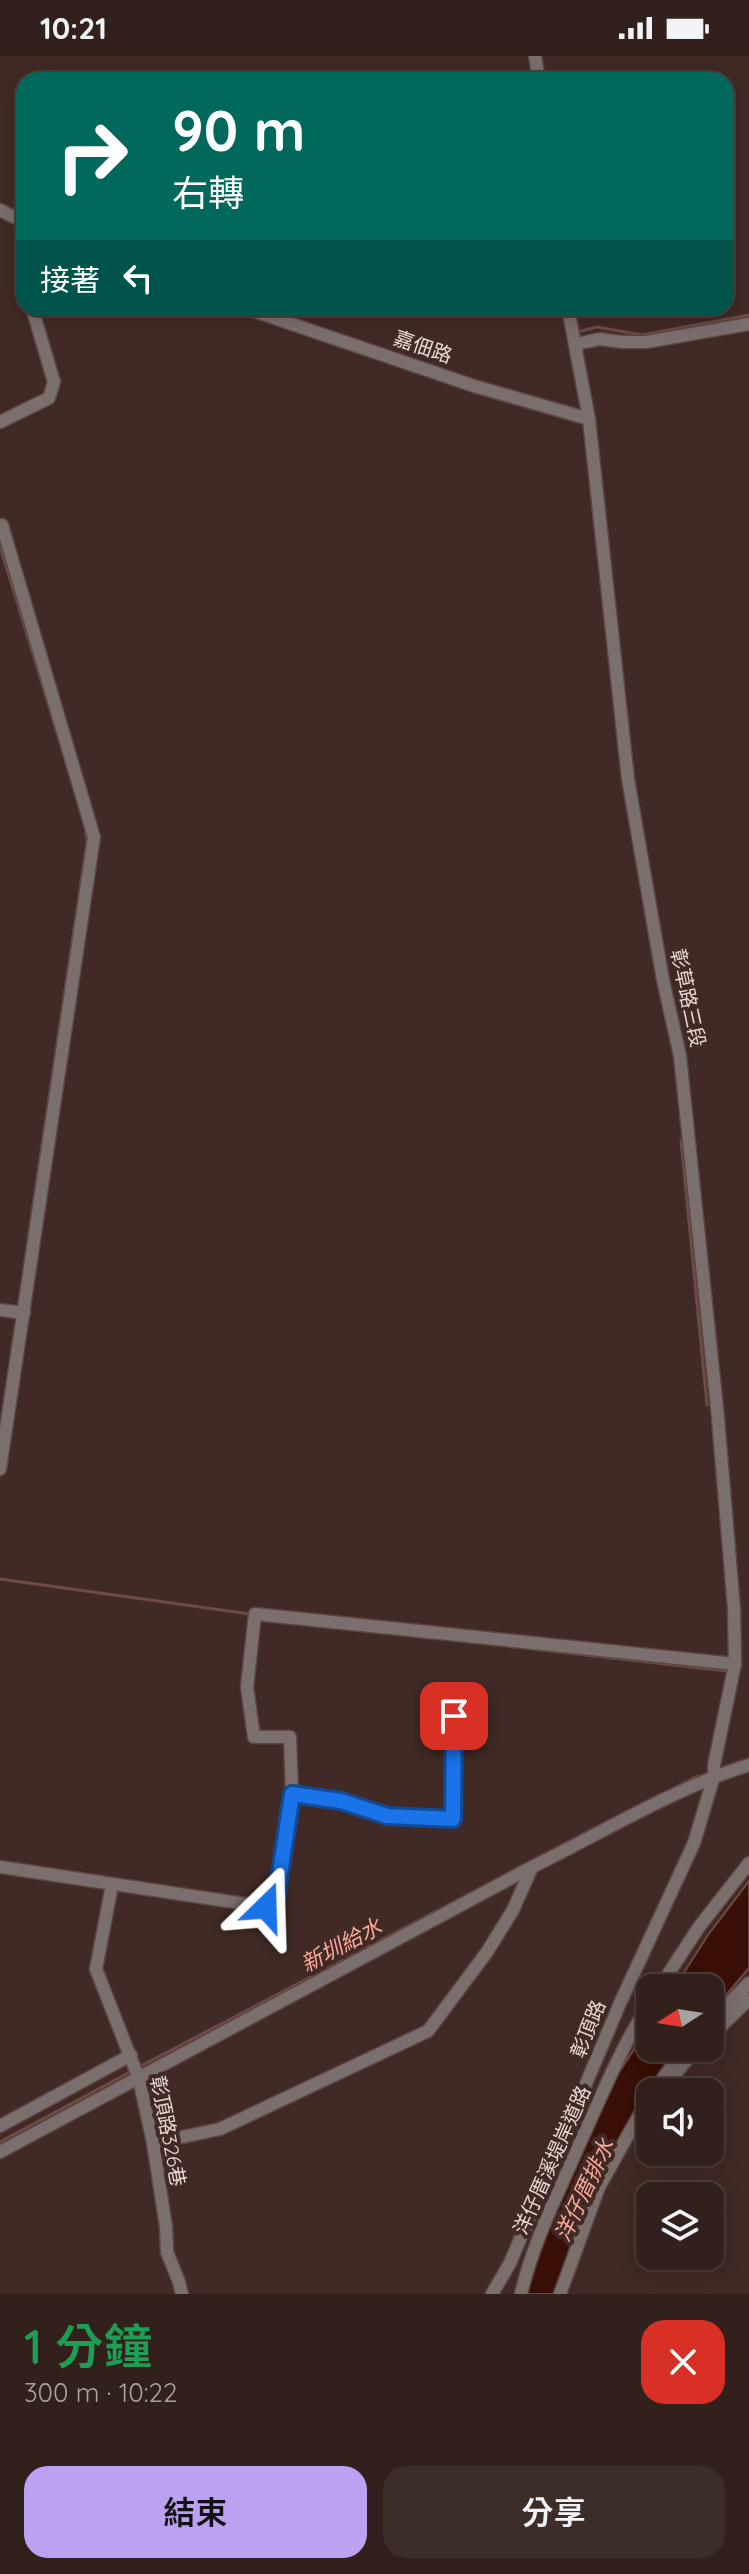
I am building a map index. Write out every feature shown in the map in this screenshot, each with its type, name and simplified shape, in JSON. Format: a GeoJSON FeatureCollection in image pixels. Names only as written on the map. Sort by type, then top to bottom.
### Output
{"type":"FeatureCollection","features":[{"type":"Feature","properties":{"kind":"street"},"geometry":{"type":"LineString","coordinates":[[0,422],[52,394],[54,382],[34,316]]}},
{"type":"Feature","properties":{"kind":"street","name":"嘉佃路"},"geometry":{"type":"LineString","coordinates":[[268,316],[474,386],[589,419]]}},
{"type":"Feature","properties":{"kind":"street","name":"彰草路三段"},"geometry":{"type":"LineString","coordinates":[[570,316],[589,419],[628,779],[682,1071],[718,1418],[734,1609],[735,1664]]}},
{"type":"Feature","properties":{"kind":"street"},"geometry":{"type":"LineString","coordinates":[[576,344],[600,339],[646,342],[749,324]]}},
{"type":"Feature","properties":{"kind":"street"},"geometry":{"type":"LineString","coordinates":[[0,1469],[94,837],[2,525]]}},
{"type":"Feature","properties":{"kind":"street"},"geometry":{"type":"LineString","coordinates":[[0,1310],[24,1313]]}},
{"type":"Feature","properties":{"kind":"street"},"geometry":{"type":"LineString","coordinates":[[0,1867],[266,1907],[276,1900],[292,1794],[290,1737],[254,1737],[247,1687],[255,1614],[735,1664]]}},
{"type":"Feature","properties":{"kind":"street","name":"彰頂路"},"geometry":{"type":"LineString","coordinates":[[492,2294],[510,2263],[621,2001],[694,1843],[714,1770],[735,1664]]}},
{"type":"Feature","properties":{"kind":"street"},"geometry":{"type":"LineString","coordinates":[[292,1794],[341,1801],[387,1816],[453,1819],[454,1690]]}},
{"type":"Feature","properties":{"kind":"street"},"geometry":{"type":"LineString","coordinates":[[0,2126],[135,2068],[600,1834],[714,1770],[749,1765]]}},
{"type":"Feature","properties":{"kind":"street"},"geometry":{"type":"LineString","coordinates":[[668,1974],[699,1927],[749,1863]]}},
{"type":"Feature","properties":{"kind":"street"},"geometry":{"type":"LineString","coordinates":[[153,2143],[220,2129],[428,2031],[487,1952],[513,1910],[532,1867]]}},
{"type":"Feature","properties":{"kind":"street","name":"彰頂路326巷"},"geometry":{"type":"LineString","coordinates":[[112,1885],[96,1969],[135,2068],[153,2143],[167,2252],[182,2294]]}},
{"type":"Feature","properties":{"kind":"street"},"geometry":{"type":"LineString","coordinates":[[724,2008],[749,1983]]}},
{"type":"Feature","properties":{"kind":"street"},"geometry":{"type":"LineString","coordinates":[[724,2023],[749,1999]]}},
{"type":"Feature","properties":{"kind":"street","name":"洋仔厝溪堤岸道路"},"geometry":{"type":"LineString","coordinates":[[521,2294],[528,2264],[558,2193],[627,2037],[636,2023]]}},
{"type":"Feature","properties":{"kind":"street"},"geometry":{"type":"LineString","coordinates":[[673,2078],[685,2062]]}},
{"type":"Feature","properties":{"kind":"street"},"geometry":{"type":"LineString","coordinates":[[0,2152],[135,2068]]}},
{"type":"Feature","properties":{"kind":"street"},"geometry":{"type":"LineString","coordinates":[[560,2294],[599,2187],[636,2122]]}},
{"type":"Feature","properties":{"kind":"water"},"geometry":{"type":"Polygon","coordinates":[[[749,1881],[749,1968],[724,1997],[724,1974],[683,1974],[749,1881]]]}},
{"type":"Feature","properties":{"kind":"water","name":"洋仔厝排水"},"geometry":{"type":"Polygon","coordinates":[[[636,2046],[636,2062],[673,2062],[664,2078],[636,2078],[636,2123],[597,2186],[566,2294],[523,2294],[530,2266],[612,2083],[636,2046]]]}},
{"type":"Feature","properties":{"kind":"waterway"},"geometry":{"type":"LineString","coordinates":[[578,332],[597,327],[642,335],[749,315]]}},
{"type":"Feature","properties":{"kind":"waterway"},"geometry":{"type":"LineString","coordinates":[[0,546],[57,733]]}},
{"type":"Feature","properties":{"kind":"waterway"},"geometry":{"type":"LineString","coordinates":[[29,1233],[87,842],[85,825]]}},
{"type":"Feature","properties":{"kind":"waterway"},"geometry":{"type":"LineString","coordinates":[[681,1140],[707,1405]]}},
{"type":"Feature","properties":{"kind":"waterway"},"geometry":{"type":"LineString","coordinates":[[0,1579],[250,1614]]}},
{"type":"Feature","properties":{"kind":"waterway"},"geometry":{"type":"LineString","coordinates":[[532,1649],[727,1671]]}},
{"type":"Feature","properties":{"kind":"waterway","name":"新圳給水"},"geometry":{"type":"LineString","coordinates":[[676,1787],[698,1776]]}},
{"type":"Feature","properties":{"kind":"waterway","name":"新圳給水"},"geometry":{"type":"LineString","coordinates":[[137,2068],[612,1819]]}},
{"type":"Feature","properties":{"kind":"waterway","name":"新圳給水"},"geometry":{"type":"LineString","coordinates":[[0,2142],[130,2072]]}},
{"type":"Feature","properties":{"kind":"route"},"geometry":{"type":"LineString","coordinates":[[266,1907],[276,1900],[292,1794],[341,1801],[387,1816],[453,1819],[454,1716]]}}]}
